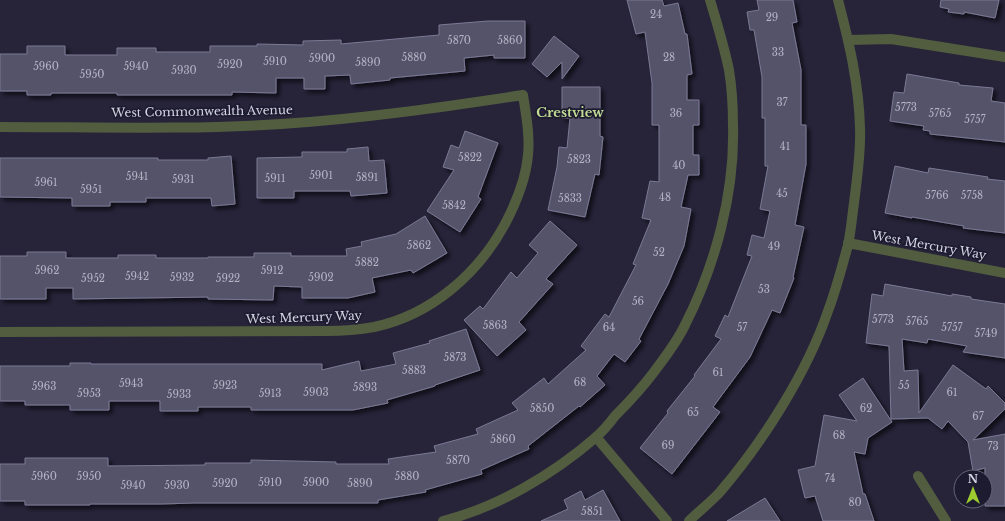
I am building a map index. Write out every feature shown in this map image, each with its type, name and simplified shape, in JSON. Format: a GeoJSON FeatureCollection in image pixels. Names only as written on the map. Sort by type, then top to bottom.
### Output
{"type":"FeatureCollection","features":[{"type":"Feature","properties":{"kind":"street"},"geometry":{"type":"LineString","coordinates":[[443,521],[461,517],[498,503],[562,464],[596,437],[642,388],[685,327],[702,287],[719,238],[731,174],[733,127],[729,72],[710,0]]}},
{"type":"Feature","properties":{"kind":"street"},"geometry":{"type":"LineString","coordinates":[[689,521],[719,492],[751,452],[793,386],[810,356],[828,312],[848,243],[858,175],[860,128],[857,88],[848,40],[838,0]]}},
{"type":"Feature","properties":{"kind":"street"},"geometry":{"type":"LineString","coordinates":[[848,40],[891,39],[1005,57]]}},
{"type":"Feature","properties":{"kind":"street","name":"West Mercury Way"},"geometry":{"type":"LineString","coordinates":[[0,332],[326,332],[375,326],[404,317],[435,302],[460,283],[484,258],[513,210],[525,177],[528,155],[528,133],[523,95]]}},
{"type":"Feature","properties":{"kind":"street","name":"West Commonwealth Avenue"},"geometry":{"type":"LineString","coordinates":[[0,127],[232,126],[282,124],[429,109],[523,95]]}},
{"type":"Feature","properties":{"kind":"street","name":"West Mercury Way"},"geometry":{"type":"LineString","coordinates":[[848,243],[1005,273]]}},
{"type":"Feature","properties":{"kind":"street"},"geometry":{"type":"LineString","coordinates":[[596,437],[667,521]]}},
{"type":"Feature","properties":{"kind":"street"},"geometry":{"type":"LineString","coordinates":[[918,476],[946,521]]}},
{"type":"Feature","properties":{"kind":"building"},"geometry":{"type":"Polygon","coordinates":[[[627,0],[662,0],[664,6],[678,3],[685,34],[687,34],[692,74],[687,75],[687,100],[699,100],[699,125],[693,125],[693,155],[699,155],[699,175],[688,175],[681,207],[691,209],[684,246],[668,284],[639,339],[641,341],[625,362],[614,354],[597,376],[605,385],[580,407],[579,406],[528,446],[529,449],[481,470],[482,474],[425,490],[426,492],[378,500],[378,503],[25,505],[25,501],[0,501],[0,464],[25,464],[25,458],[108,458],[108,466],[205,465],[205,463],[251,463],[251,460],[336,462],[336,464],[389,464],[388,459],[436,452],[434,446],[478,434],[476,429],[518,410],[512,403],[544,378],[548,384],[586,350],[581,346],[605,314],[609,317],[636,265],[633,264],[651,220],[642,218],[650,181],[659,182],[659,125],[652,125],[652,83],[645,32],[636,34],[627,0]]]}},
{"type":"Feature","properties":{"kind":"building"},"geometry":{"type":"Polygon","coordinates":[[[757,0],[793,0],[797,22],[792,23],[801,70],[801,125],[806,125],[806,164],[795,225],[804,227],[794,278],[780,313],[772,310],[750,357],[713,407],[720,412],[672,474],[640,448],[668,413],[667,411],[695,376],[694,375],[721,339],[715,336],[725,315],[728,317],[752,256],[747,255],[752,235],[764,238],[770,211],[760,209],[768,166],[765,166],[765,118],[762,118],[762,77],[754,30],[750,30],[747,12],[759,10],[757,0]]]}},
{"type":"Feature","properties":{"kind":"building"},"geometry":{"type":"Polygon","coordinates":[[[941,0],[999,0],[995,18],[964,12],[964,14],[948,12],[949,9],[940,7],[941,0]]]}},
{"type":"Feature","properties":{"kind":"building"},"geometry":{"type":"Polygon","coordinates":[[[488,21],[525,21],[525,58],[494,58],[494,55],[464,58],[465,71],[390,78],[390,80],[351,84],[350,75],[325,76],[325,89],[304,89],[304,78],[276,78],[276,93],[232,92],[232,95],[117,95],[117,93],[51,93],[51,95],[27,95],[27,91],[0,91],[0,54],[27,54],[27,46],[65,46],[65,55],[117,55],[117,48],[156,48],[156,52],[210,52],[210,46],[257,46],[257,44],[303,45],[303,41],[341,40],[341,44],[439,35],[439,25],[488,21]]]}},
{"type":"Feature","properties":{"kind":"building"},"geometry":{"type":"Polygon","coordinates":[[[554,36],[579,56],[562,79],[562,62],[547,77],[532,64],[554,36]]]}},
{"type":"Feature","properties":{"kind":"building"},"geometry":{"type":"Polygon","coordinates":[[[907,74],[959,83],[959,85],[993,88],[991,101],[1005,103],[1005,142],[930,134],[930,131],[923,130],[924,126],[890,121],[894,92],[904,93],[907,74]]]}},
{"type":"Feature","properties":{"kind":"building"},"geometry":{"type":"Polygon","coordinates":[[[562,87],[600,87],[600,136],[603,137],[599,175],[595,174],[585,217],[548,210],[557,167],[559,147],[567,148],[570,118],[562,118],[562,87]]]}},
{"type":"Feature","properties":{"kind":"building"},"geometry":{"type":"Polygon","coordinates":[[[465,131],[498,143],[478,197],[481,199],[460,232],[427,211],[454,170],[443,167],[451,145],[459,148],[465,131]]]}},
{"type":"Feature","properties":{"kind":"building"},"geometry":{"type":"Polygon","coordinates":[[[368,147],[369,161],[384,160],[387,193],[351,196],[350,191],[294,191],[294,198],[257,198],[257,158],[302,157],[302,152],[347,152],[347,149],[368,147]]]}},
{"type":"Feature","properties":{"kind":"building"},"geometry":{"type":"Polygon","coordinates":[[[231,156],[235,204],[212,206],[211,198],[146,198],[146,202],[110,202],[110,206],[72,206],[72,198],[0,197],[0,158],[158,158],[158,160],[208,160],[208,158],[231,156]]]}},
{"type":"Feature","properties":{"kind":"building"},"geometry":{"type":"Polygon","coordinates":[[[895,166],[928,173],[929,168],[1005,181],[1005,233],[963,228],[964,226],[885,213],[895,166]]]}},
{"type":"Feature","properties":{"kind":"building"},"geometry":{"type":"Polygon","coordinates":[[[425,216],[447,253],[413,273],[411,270],[372,278],[375,292],[348,298],[302,298],[302,287],[274,286],[273,300],[208,299],[208,297],[73,299],[73,288],[46,288],[46,299],[0,299],[0,256],[27,256],[27,252],[66,252],[66,258],[118,258],[118,255],[156,255],[156,258],[254,257],[254,253],[291,253],[291,256],[347,256],[346,249],[362,246],[361,242],[396,234],[425,216]]]}},
{"type":"Feature","properties":{"kind":"building"},"geometry":{"type":"Polygon","coordinates":[[[550,221],[577,245],[546,279],[553,284],[519,322],[526,330],[497,356],[464,320],[480,306],[483,309],[511,272],[517,278],[538,253],[529,245],[550,221]]]}},
{"type":"Feature","properties":{"kind":"building"},"geometry":{"type":"Polygon","coordinates":[[[885,284],[952,296],[952,294],[971,297],[971,299],[1005,304],[1005,358],[963,352],[967,346],[928,339],[927,343],[902,339],[904,371],[918,370],[919,413],[953,365],[986,389],[988,386],[1005,403],[1005,409],[973,440],[1005,434],[1005,506],[993,506],[993,469],[973,469],[968,442],[948,421],[942,429],[928,418],[891,419],[889,346],[866,343],[872,294],[883,296],[885,284]]]}},
{"type":"Feature","properties":{"kind":"building"},"geometry":{"type":"Polygon","coordinates":[[[466,329],[480,370],[435,386],[387,400],[388,403],[353,410],[251,410],[251,407],[198,407],[198,411],[160,411],[160,401],[109,401],[109,410],[70,410],[70,405],[25,405],[25,401],[0,401],[0,366],[70,366],[70,363],[322,364],[322,370],[359,361],[361,371],[396,364],[393,353],[430,343],[429,341],[466,329]]]}},
{"type":"Feature","properties":{"kind":"building"},"geometry":{"type":"Polygon","coordinates":[[[863,378],[892,422],[868,438],[865,454],[854,452],[863,494],[865,494],[874,521],[823,521],[815,496],[805,498],[798,470],[815,466],[824,415],[857,421],[839,395],[863,378]]]}},
{"type":"Feature","properties":{"kind":"building"},"geometry":{"type":"Polygon","coordinates":[[[603,490],[620,521],[541,521],[568,509],[564,500],[581,491],[585,500],[603,490]]]}},
{"type":"Feature","properties":{"kind":"building"},"geometry":{"type":"Polygon","coordinates":[[[765,498],[780,521],[727,521],[765,498]]]}},
{"type":"Feature","properties":{"kind":"district","name":"Crestview"},"geometry":{"type":"Point","coordinates":[570,112]}}]}
